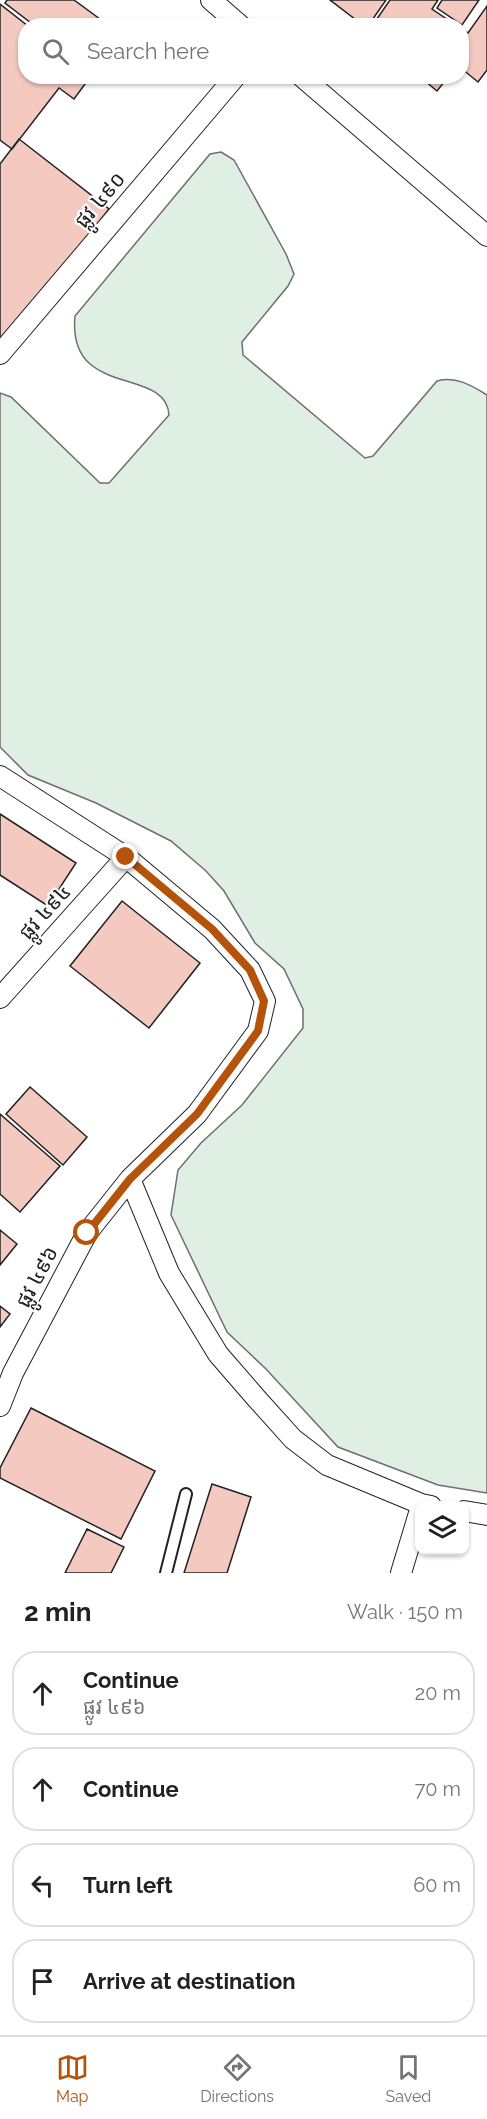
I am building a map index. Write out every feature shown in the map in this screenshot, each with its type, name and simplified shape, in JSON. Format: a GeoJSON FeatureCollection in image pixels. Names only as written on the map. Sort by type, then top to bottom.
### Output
{"type":"FeatureCollection","features":[{"type":"Feature","properties":{"kind":"street"},"geometry":{"type":"LineString","coordinates":[[211,0],[232,18]]}},
{"type":"Feature","properties":{"kind":"street","name":"ផ្លូវ ៤៩០"},"geometry":{"type":"LineString","coordinates":[[0,354],[229,84]]}},
{"type":"Feature","properties":{"kind":"street"},"geometry":{"type":"LineString","coordinates":[[310,84],[487,236]]}},
{"type":"Feature","properties":{"kind":"street","name":"ផ្លូវ ៤៩៦"},"geometry":{"type":"LineString","coordinates":[[0,776],[126,857],[212,929],[250,970],[264,1001],[258,1031],[197,1114],[130,1179],[87,1233],[13,1373],[0,1406]]}},
{"type":"Feature","properties":{"kind":"street","name":"ផ្លូវ ៤៩៤"},"geometry":{"type":"LineString","coordinates":[[0,998],[126,857]]}},
{"type":"Feature","properties":{"kind":"street"},"geometry":{"type":"LineString","coordinates":[[130,1179],[169,1273],[218,1354],[286,1431],[327,1465],[415,1503]]}},
{"type":"Feature","properties":{"kind":"street"},"geometry":{"type":"LineString","coordinates":[[469,1512],[487,1515]]}},
{"type":"Feature","properties":{"kind":"street"},"geometry":{"type":"LineString","coordinates":[[401,1573],[415,1530]]}},
{"type":"Feature","properties":{"kind":"lane"},"geometry":{"type":"LineString","coordinates":[[166,1573],[186,1494]]}},
{"type":"Feature","properties":{"kind":"green space"},"geometry":{"type":"Polygon","coordinates":[[[221,152],[234,160],[286,254],[294,274],[288,286],[242,342],[243,355],[365,458],[373,456],[437,381],[457,381],[487,395],[487,1493],[438,1485],[338,1447],[266,1369],[227,1332],[171,1215],[178,1170],[201,1143],[242,1105],[303,1028],[303,1009],[284,969],[255,943],[224,891],[206,871],[171,841],[96,803],[28,775],[0,747],[0,393],[11,397],[100,483],[109,483],[169,415],[164,400],[152,390],[100,371],[86,360],[77,342],[75,316],[210,154],[221,152]]]}},
{"type":"Feature","properties":{"kind":"building"},"geometry":{"type":"Polygon","coordinates":[[[7,0],[74,0],[98,18],[25,18],[5,3],[7,0]]]}},
{"type":"Feature","properties":{"kind":"building"},"geometry":{"type":"Polygon","coordinates":[[[330,0],[386,0],[374,18],[354,18],[330,0]]]}},
{"type":"Feature","properties":{"kind":"building"},"geometry":{"type":"Polygon","coordinates":[[[390,0],[438,0],[432,9],[445,18],[378,18],[390,0]]]}},
{"type":"Feature","properties":{"kind":"building"},"geometry":{"type":"Polygon","coordinates":[[[442,0],[479,0],[467,18],[452,18],[437,8],[442,0]]]}},
{"type":"Feature","properties":{"kind":"building"},"geometry":{"type":"Polygon","coordinates":[[[0,4],[18,18],[18,84],[85,84],[74,99],[59,88],[12,149],[0,140],[0,4]]]}},
{"type":"Feature","properties":{"kind":"building"},"geometry":{"type":"Polygon","coordinates":[[[487,6],[487,70],[478,82],[469,75],[469,32],[487,6]]]}},
{"type":"Feature","properties":{"kind":"building"},"geometry":{"type":"Polygon","coordinates":[[[429,84],[443,84],[437,91],[429,84]]]}},
{"type":"Feature","properties":{"kind":"building"},"geometry":{"type":"Polygon","coordinates":[[[19,139],[109,209],[0,348],[0,164],[19,139]]]}},
{"type":"Feature","properties":{"kind":"building"},"geometry":{"type":"Polygon","coordinates":[[[0,814],[76,863],[48,906],[0,875],[0,814]]]}},
{"type":"Feature","properties":{"kind":"building"},"geometry":{"type":"Polygon","coordinates":[[[122,901],[200,963],[149,1028],[70,966],[122,901]]]}},
{"type":"Feature","properties":{"kind":"building"},"geometry":{"type":"Polygon","coordinates":[[[30,1087],[87,1137],[63,1165],[6,1114],[30,1087]]]}},
{"type":"Feature","properties":{"kind":"building"},"geometry":{"type":"Polygon","coordinates":[[[0,1114],[60,1166],[20,1212],[0,1194],[0,1114]]]}},
{"type":"Feature","properties":{"kind":"building"},"geometry":{"type":"Polygon","coordinates":[[[0,1230],[17,1244],[0,1265],[0,1230]]]}},
{"type":"Feature","properties":{"kind":"building"},"geometry":{"type":"Polygon","coordinates":[[[0,1306],[10,1314],[0,1327],[0,1306]]]}},
{"type":"Feature","properties":{"kind":"building"},"geometry":{"type":"Polygon","coordinates":[[[31,1408],[155,1471],[121,1539],[0,1478],[0,1468],[31,1408]]]}},
{"type":"Feature","properties":{"kind":"building"},"geometry":{"type":"Polygon","coordinates":[[[212,1484],[251,1497],[227,1573],[184,1573],[212,1484]]]}},
{"type":"Feature","properties":{"kind":"building"},"geometry":{"type":"Polygon","coordinates":[[[87,1529],[124,1547],[111,1573],[65,1573],[87,1529]]]}},
{"type":"Feature","properties":{"kind":"route"},"geometry":{"type":"LineString","coordinates":[[87,1233],[130,1179],[197,1114],[258,1031],[264,1001],[250,970],[212,929],[126,857]]}}]}
